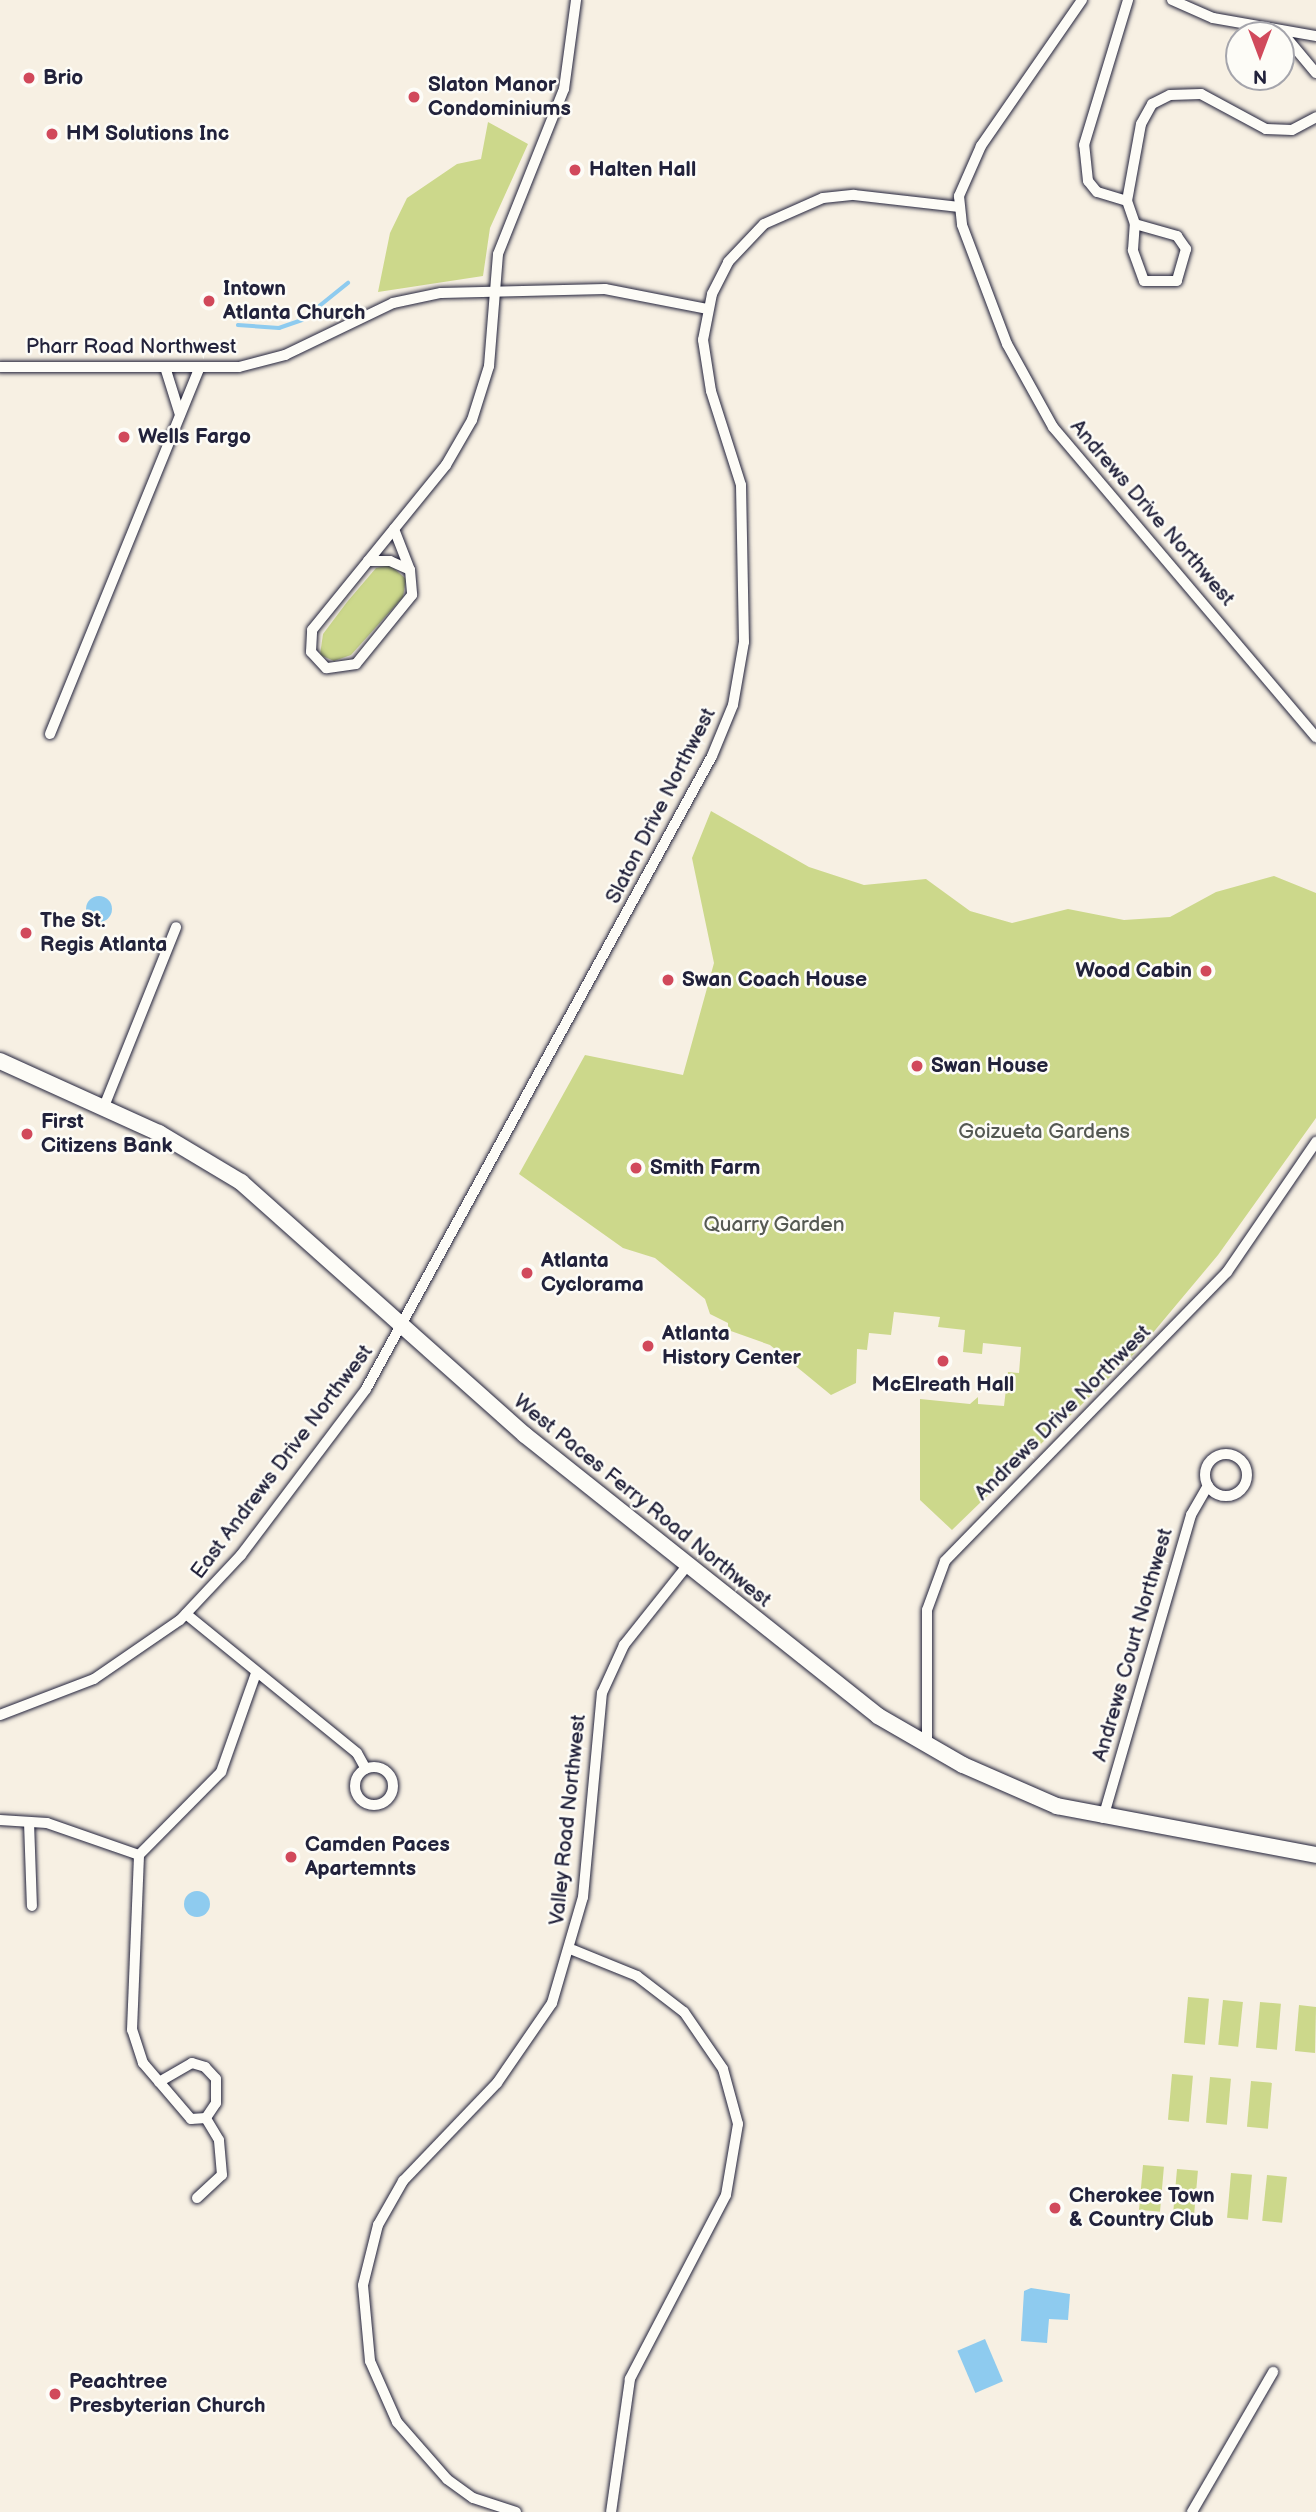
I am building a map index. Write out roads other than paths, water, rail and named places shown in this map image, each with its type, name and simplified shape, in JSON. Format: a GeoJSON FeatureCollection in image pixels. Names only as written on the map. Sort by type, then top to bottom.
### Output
{"type":"FeatureCollection","features":[{"type":"Feature","properties":{"kind":"main road","name":"West Paces Ferry Road Northwest"},"geometry":{"type":"LineString","coordinates":[[0,1061],[188,1148],[241,1182],[525,1435],[686,1567],[851,1697],[928,1744],[994,1780],[1103,1818],[1316,1855]]}},
{"type":"Feature","properties":{"kind":"street"},"geometry":{"type":"LineString","coordinates":[[394,529],[410,570],[412,595],[356,664],[326,668],[311,652],[312,630],[368,561],[394,529],[446,465],[472,420],[489,366],[494,290],[508,219],[564,89],[576,0]]}},
{"type":"Feature","properties":{"kind":"street"},"geometry":{"type":"LineString","coordinates":[[959,207],[981,146],[1082,0]]}},
{"type":"Feature","properties":{"kind":"street"},"geometry":{"type":"LineString","coordinates":[[1127,201],[1097,192],[1088,181],[1084,145],[1128,0]]}},
{"type":"Feature","properties":{"kind":"street"},"geometry":{"type":"LineString","coordinates":[[1172,0],[1213,18],[1230,21]]}},
{"type":"Feature","properties":{"kind":"street"},"geometry":{"type":"LineString","coordinates":[[1295,32],[1316,36]]}},
{"type":"Feature","properties":{"kind":"street"},"geometry":{"type":"LineString","coordinates":[[1295,51],[1316,73]]}},
{"type":"Feature","properties":{"kind":"street"},"geometry":{"type":"LineString","coordinates":[[1135,224],[1177,236],[1186,249],[1177,281],[1144,281],[1135,269],[1135,224],[1127,201],[1141,124],[1152,104],[1170,95],[1201,94],[1266,129],[1292,130],[1316,117]]}},
{"type":"Feature","properties":{"kind":"street","name":"Slaton Drive Northwest"},"geometry":{"type":"LineString","coordinates":[[404,1325],[712,756],[733,705],[744,642],[744,514],[735,458],[706,371],[708,309],[739,247],[796,206],[854,195],[959,207]]}},
{"type":"Feature","properties":{"kind":"street","name":"Andrews Drive Northwest"},"geometry":{"type":"LineString","coordinates":[[959,207],[1007,344],[1053,427],[1316,737]]}},
{"type":"Feature","properties":{"kind":"street","name":"Pharr Road Northwest"},"geometry":{"type":"LineString","coordinates":[[0,367],[199,368],[285,355],[393,303],[494,290],[605,289],[708,309]]}},
{"type":"Feature","properties":{"kind":"street"},"geometry":{"type":"LineString","coordinates":[[165,368],[180,415]]}},
{"type":"Feature","properties":{"kind":"street"},"geometry":{"type":"LineString","coordinates":[[50,734],[199,368]]}},
{"type":"Feature","properties":{"kind":"street"},"geometry":{"type":"LineString","coordinates":[[368,561],[390,561],[410,570]]}},
{"type":"Feature","properties":{"kind":"street"},"geometry":{"type":"LineString","coordinates":[[103,1109],[176,926]]}},
{"type":"Feature","properties":{"kind":"street","name":"Andrews Drive Northwest"},"geometry":{"type":"LineString","coordinates":[[928,1744],[927,1610],[945,1561],[1227,1272],[1316,1142]]}},
{"type":"Feature","properties":{"kind":"street","name":"East Andrews Drive Northwest"},"geometry":{"type":"LineString","coordinates":[[0,1715],[94,1679],[186,1614],[241,1555],[366,1389],[404,1325]]}},
{"type":"Feature","properties":{"kind":"street","name":"Andrews Court Northwest"},"geometry":{"type":"LineString","coordinates":[[1103,1818],[1191,1514],[1208,1485]]}},
{"type":"Feature","properties":{"kind":"street","name":"Valley Road Northwest"},"geometry":{"type":"LineString","coordinates":[[516,2512],[474,2498],[447,2479],[397,2423],[370,2361],[363,2285],[391,2199],[523,2051],[552,2003],[573,1950],[602,1693],[624,1645],[686,1567]]}},
{"type":"Feature","properties":{"kind":"street"},"geometry":{"type":"LineString","coordinates":[[186,1614],[357,1753],[366,1769]]}},
{"type":"Feature","properties":{"kind":"street"},"geometry":{"type":"LineString","coordinates":[[206,2118],[191,2119],[143,2063],[130,2010],[139,1855],[221,1772],[256,1672]]}},
{"type":"Feature","properties":{"kind":"street"},"geometry":{"type":"LineString","coordinates":[[0,1820],[29,1822],[139,1855]]}},
{"type":"Feature","properties":{"kind":"street"},"geometry":{"type":"LineString","coordinates":[[29,1822],[32,1906]]}},
{"type":"Feature","properties":{"kind":"street"},"geometry":{"type":"LineString","coordinates":[[573,1950],[637,1976],[684,2012],[723,2069],[738,2124],[726,2195],[630,2379],[611,2512]]}},
{"type":"Feature","properties":{"kind":"street"},"geometry":{"type":"LineString","coordinates":[[159,2082],[192,2063],[205,2067],[216,2079],[216,2103],[206,2118]]}},
{"type":"Feature","properties":{"kind":"street"},"geometry":{"type":"LineString","coordinates":[[197,2198],[222,2175],[219,2140],[206,2118]]}},
{"type":"Feature","properties":{"kind":"street"},"geometry":{"type":"LineString","coordinates":[[1192,2512],[1273,2372]]}},
{"type":"Feature","properties":{"kind":"water"},"geometry":{"type":"Polygon","coordinates":[[[99,896],[108,900],[112,909],[108,918],[99,922],[90,918],[86,909],[90,900],[99,896]]]}},
{"type":"Feature","properties":{"kind":"water"},"geometry":{"type":"Polygon","coordinates":[[[197,1891],[206,1895],[210,1904],[206,1913],[197,1917],[188,1913],[184,1904],[188,1895],[197,1891]]]}},
{"type":"Feature","properties":{"kind":"water"},"geometry":{"type":"Polygon","coordinates":[[[1031,2288],[1070,2294],[1068,2320],[1049,2319],[1047,2343],[1021,2341],[1024,2291],[1031,2288]]]}},
{"type":"Feature","properties":{"kind":"water"},"geometry":{"type":"Polygon","coordinates":[[[985,2339],[1003,2381],[975,2393],[957,2351],[985,2339]]]}},
{"type":"Feature","properties":{"kind":"waterway"},"geometry":{"type":"LineString","coordinates":[[238,325],[279,328],[302,320],[348,283]]}},
{"type":"Feature","properties":{"kind":"place","name":"Brio"},"geometry":{"type":"Point","coordinates":[29,78]}},
{"type":"Feature","properties":{"kind":"place","name":"Slaton Manor Condominiums"},"geometry":{"type":"Point","coordinates":[414,97]}},
{"type":"Feature","properties":{"kind":"place","name":"HM Solutions Inc"},"geometry":{"type":"Point","coordinates":[52,134]}},
{"type":"Feature","properties":{"kind":"place","name":"Halten Hall"},"geometry":{"type":"Point","coordinates":[575,170]}},
{"type":"Feature","properties":{"kind":"place","name":"Intown Atlanta Church"},"geometry":{"type":"Point","coordinates":[209,301]}},
{"type":"Feature","properties":{"kind":"place","name":"Wells Fargo"},"geometry":{"type":"Point","coordinates":[124,437]}},
{"type":"Feature","properties":{"kind":"place","name":"The St. Regis Atlanta"},"geometry":{"type":"Point","coordinates":[26,933]}},
{"type":"Feature","properties":{"kind":"place","name":"Wood Cabin"},"geometry":{"type":"Point","coordinates":[1206,971]}},
{"type":"Feature","properties":{"kind":"place","name":"Swan Coach House"},"geometry":{"type":"Point","coordinates":[668,980]}},
{"type":"Feature","properties":{"kind":"place","name":"Swan House"},"geometry":{"type":"Point","coordinates":[917,1066]}},
{"type":"Feature","properties":{"kind":"place","name":"First Citizens Bank"},"geometry":{"type":"Point","coordinates":[27,1134]}},
{"type":"Feature","properties":{"kind":"place","name":"Smith Farm"},"geometry":{"type":"Point","coordinates":[636,1168]}},
{"type":"Feature","properties":{"kind":"place","name":"Atlanta Cyclorama"},"geometry":{"type":"Point","coordinates":[527,1273]}},
{"type":"Feature","properties":{"kind":"place","name":"Atlanta History Center"},"geometry":{"type":"Point","coordinates":[648,1346]}},
{"type":"Feature","properties":{"kind":"place","name":"McElreath Hall"},"geometry":{"type":"Point","coordinates":[943,1361]}},
{"type":"Feature","properties":{"kind":"place","name":"Camden Paces Apartemnts"},"geometry":{"type":"Point","coordinates":[291,1857]}},
{"type":"Feature","properties":{"kind":"place","name":"Cherokee Town & Country Club"},"geometry":{"type":"Point","coordinates":[1055,2208]}},
{"type":"Feature","properties":{"kind":"place","name":"Peachtree Presbyterian Church"},"geometry":{"type":"Point","coordinates":[55,2394]}},
{"type":"Feature","properties":{"kind":"park label","name":"Goizueta Gardens"},"geometry":{"type":"Point","coordinates":[1044,1132]}},
{"type":"Feature","properties":{"kind":"park label","name":"Quarry Garden"},"geometry":{"type":"Point","coordinates":[774,1225]}}]}
